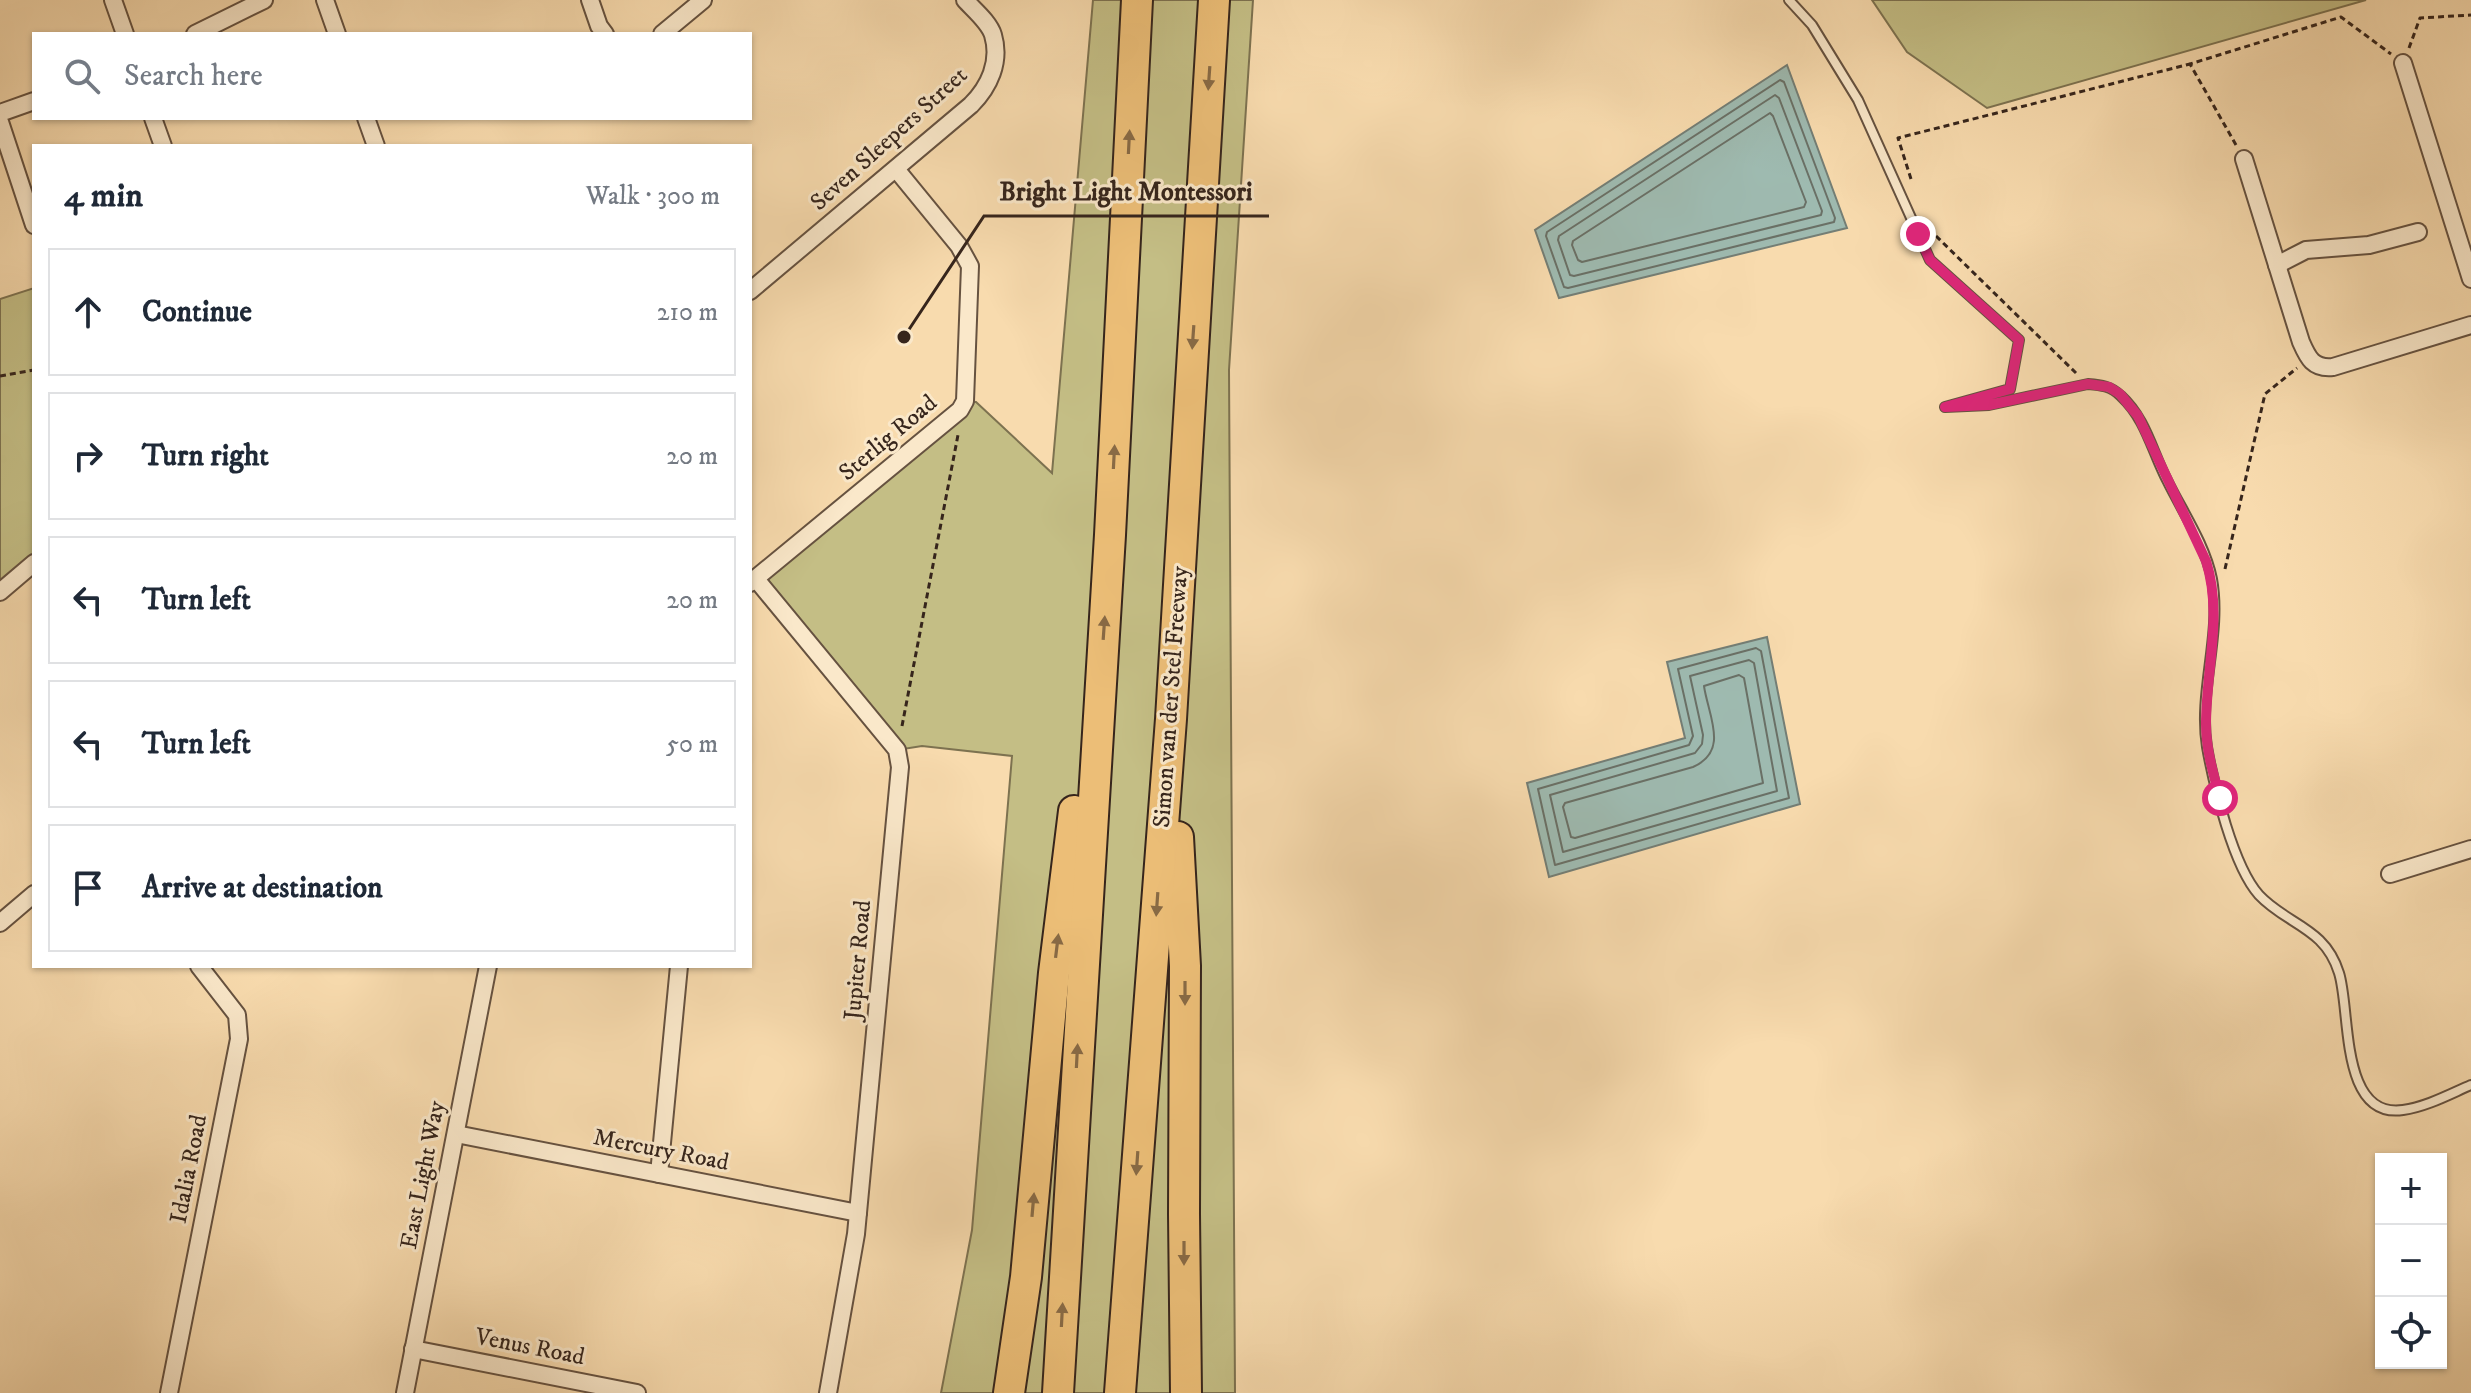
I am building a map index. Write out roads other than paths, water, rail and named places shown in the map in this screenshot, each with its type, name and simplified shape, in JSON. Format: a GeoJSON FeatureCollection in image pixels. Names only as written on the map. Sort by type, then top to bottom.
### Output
{"type":"FeatureCollection","features":[{"type":"Feature","properties":{"kind":"highway"},"geometry":{"type":"LineString","coordinates":[[1058,1393],[1137,0]]}},
{"type":"Feature","properties":{"kind":"highway","name":"Simon van der Stel Freeway"},"geometry":{"type":"LineString","coordinates":[[1120,1393],[1171,719],[1214,0]]}},
{"type":"Feature","properties":{"kind":"highway"},"geometry":{"type":"LineString","coordinates":[[1009,1393],[1026,1277],[1054,973],[1078,776],[1088,713],[1100,682]]}},
{"type":"Feature","properties":{"kind":"highway"},"geometry":{"type":"LineString","coordinates":[[1171,719],[1185,966],[1186,1393]]}},
{"type":"Feature","properties":{"kind":"street"},"geometry":{"type":"LineString","coordinates":[[113,0],[124,32]]}},
{"type":"Feature","properties":{"kind":"street"},"geometry":{"type":"LineString","coordinates":[[199,32],[264,0]]}},
{"type":"Feature","properties":{"kind":"street"},"geometry":{"type":"LineString","coordinates":[[325,0],[336,32]]}},
{"type":"Feature","properties":{"kind":"street"},"geometry":{"type":"LineString","coordinates":[[590,0],[604,32]]}},
{"type":"Feature","properties":{"kind":"street"},"geometry":{"type":"LineString","coordinates":[[664,32],[703,0]]}},
{"type":"Feature","properties":{"kind":"street","name":"Seven Sleepers Street"},"geometry":{"type":"LineString","coordinates":[[752,289],[987,89],[992,72],[993,35],[965,0]]}},
{"type":"Feature","properties":{"kind":"street"},"geometry":{"type":"LineString","coordinates":[[2403,63],[2471,279]]}},
{"type":"Feature","properties":{"kind":"street"},"geometry":{"type":"LineString","coordinates":[[0,113],[32,102]]}},
{"type":"Feature","properties":{"kind":"street"},"geometry":{"type":"LineString","coordinates":[[154,120],[162,144]]}},
{"type":"Feature","properties":{"kind":"street"},"geometry":{"type":"LineString","coordinates":[[367,120],[375,144]]}},
{"type":"Feature","properties":{"kind":"street"},"geometry":{"type":"LineString","coordinates":[[0,122],[32,219]]}},
{"type":"Feature","properties":{"kind":"street"},"geometry":{"type":"LineString","coordinates":[[2244,159],[2301,342],[2318,367],[2333,367],[2471,325]]}},
{"type":"Feature","properties":{"kind":"street","name":"Sterlig Road"},"geometry":{"type":"LineString","coordinates":[[753,581],[960,410],[965,401],[970,266],[959,246],[896,169]]}},
{"type":"Feature","properties":{"kind":"street"},"geometry":{"type":"LineString","coordinates":[[2277,265],[2306,250],[2369,245],[2418,232]]}},
{"type":"Feature","properties":{"kind":"street"},"geometry":{"type":"LineString","coordinates":[[0,592],[32,565]]}},
{"type":"Feature","properties":{"kind":"street","name":"Jupiter Road"},"geometry":{"type":"LineString","coordinates":[[753,581],[897,750],[900,767],[858,1213],[828,1393]]}},
{"type":"Feature","properties":{"kind":"street"},"geometry":{"type":"LineString","coordinates":[[2390,874],[2471,849]]}},
{"type":"Feature","properties":{"kind":"street"},"geometry":{"type":"LineString","coordinates":[[0,923],[32,896]]}},
{"type":"Feature","properties":{"kind":"street","name":"Idalia Road"},"geometry":{"type":"LineString","coordinates":[[169,1393],[239,1039],[237,1015],[231,1003],[201,968]]}},
{"type":"Feature","properties":{"kind":"street","name":"East Light Way"},"geometry":{"type":"LineString","coordinates":[[405,1393],[488,968]]}},
{"type":"Feature","properties":{"kind":"street"},"geometry":{"type":"LineString","coordinates":[[659,1174],[679,968]]}},
{"type":"Feature","properties":{"kind":"street","name":"Mercury Road"},"geometry":{"type":"LineString","coordinates":[[456,1134],[858,1213]]}},
{"type":"Feature","properties":{"kind":"street","name":"Venus Road"},"geometry":{"type":"LineString","coordinates":[[413,1349],[637,1393]]}},
{"type":"Feature","properties":{"kind":"lane"},"geometry":{"type":"LineString","coordinates":[[1789,0],[1812,25],[1858,100],[1930,260],[2019,340],[2010,389],[1945,407],[1989,405],[2088,384],[2109,387],[2120,394],[2138,416],[2212,579],[2214,616],[2207,744],[2227,823],[2248,880],[2265,901],[2307,928],[2326,945],[2340,973],[2352,1063],[2358,1081],[2376,1106],[2392,1111],[2406,1110],[2471,1085]]}},
{"type":"Feature","properties":{"kind":"water"},"geometry":{"type":"Polygon","coordinates":[[[1787,65],[1847,228],[1559,298],[1535,230],[1787,65]]]}},
{"type":"Feature","properties":{"kind":"water"},"geometry":{"type":"Polygon","coordinates":[[[1767,637],[1800,804],[1549,877],[1527,783],[1685,738],[1667,662],[1767,637]]]}},
{"type":"Feature","properties":{"kind":"place","name":"Bright Light Montessori"},"geometry":{"type":"Point","coordinates":[904,337]}}]}
